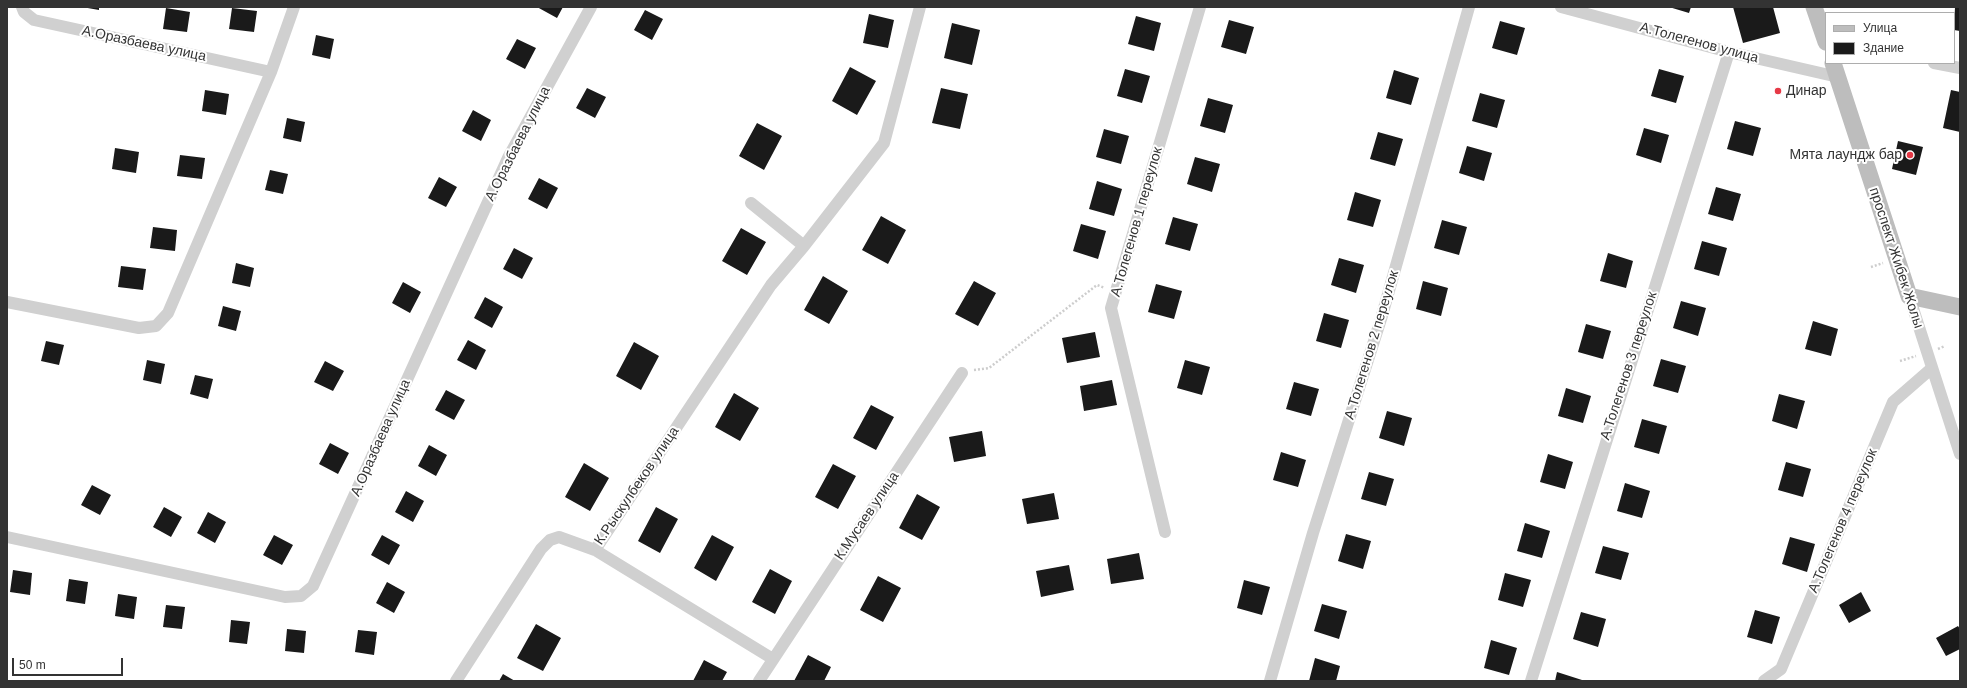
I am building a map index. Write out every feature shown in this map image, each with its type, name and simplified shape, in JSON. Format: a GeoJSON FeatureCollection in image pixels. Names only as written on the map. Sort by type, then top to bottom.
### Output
{"type":"FeatureCollection","features":[{"type":"Feature","properties":{"kind":"main road"},"geometry":{"type":"LineString","coordinates":[[1814,7],[1825,39]]}},
{"type":"Feature","properties":{"kind":"main road","name":"проспект Жибек Жолы"},"geometry":{"type":"LineString","coordinates":[[1835,70],[1909,296]]}},
{"type":"Feature","properties":{"kind":"main road"},"geometry":{"type":"LineString","coordinates":[[1909,296],[1960,307]]}},
{"type":"Feature","properties":{"kind":"street","name":"А.Оразбаева улица"},"geometry":{"type":"LineString","coordinates":[[22,7],[24,12],[34,20],[271,72]]}},
{"type":"Feature","properties":{"kind":"street"},"geometry":{"type":"LineString","coordinates":[[7,302],[138,328],[156,326],[168,313],[271,72],[294,7]]}},
{"type":"Feature","properties":{"kind":"street","name":"А.Оразбаева улица"},"geometry":{"type":"LineString","coordinates":[[7,537],[285,597],[301,596],[313,586],[508,158],[591,7]]}},
{"type":"Feature","properties":{"kind":"street","name":"К.Рыскулбеков улица"},"geometry":{"type":"LineString","coordinates":[[456,681],[541,549],[550,540],[559,536],[595,550],[771,285],[804,246],[884,142],[920,7]]}},
{"type":"Feature","properties":{"kind":"street","name":"А.Толегенов 1 переулок"},"geometry":{"type":"LineString","coordinates":[[1165,532],[1111,308],[1200,7]]}},
{"type":"Feature","properties":{"kind":"street","name":"А.Толегенов 2 переулок"},"geometry":{"type":"LineString","coordinates":[[1270,681],[1313,533],[1381,319],[1469,7]]}},
{"type":"Feature","properties":{"kind":"street","name":"А.Толегенов улица"},"geometry":{"type":"LineString","coordinates":[[1561,7],[1729,52],[1835,70]]}},
{"type":"Feature","properties":{"kind":"street","name":"А.Толегенов 3 переулок"},"geometry":{"type":"LineString","coordinates":[[1531,681],[1729,52]]}},
{"type":"Feature","properties":{"kind":"street"},"geometry":{"type":"LineString","coordinates":[[1939,64],[1960,68]]}},
{"type":"Feature","properties":{"kind":"street"},"geometry":{"type":"LineString","coordinates":[[751,203],[804,246]]}},
{"type":"Feature","properties":{"kind":"street","name":"проспект Жибек Жолы"},"geometry":{"type":"LineString","coordinates":[[1909,296],[1960,454]]}},
{"type":"Feature","properties":{"kind":"street","name":"А.Толегенов 4 переулок"},"geometry":{"type":"LineString","coordinates":[[1764,681],[1781,669],[1893,402],[1932,368]]}},
{"type":"Feature","properties":{"kind":"street","name":"К.Мусаев улица"},"geometry":{"type":"LineString","coordinates":[[758,681],[962,372]]}},
{"type":"Feature","properties":{"kind":"street"},"geometry":{"type":"LineString","coordinates":[[595,550],[772,659]]}},
{"type":"Feature","properties":{"kind":"path"},"geometry":{"type":"LineString","coordinates":[[962,372],[989,368],[1097,285],[1117,291]]}},
{"type":"Feature","properties":{"kind":"building"},"geometry":{"type":"Polygon","coordinates":[[[82,7],[99,7],[99,10],[82,7]]]}},
{"type":"Feature","properties":{"kind":"building"},"geometry":{"type":"Polygon","coordinates":[[[537,7],[563,7],[557,18],[537,7]]]}},
{"type":"Feature","properties":{"kind":"building"},"geometry":{"type":"Polygon","coordinates":[[[1669,7],[1691,7],[1689,13],[1669,7]]]}},
{"type":"Feature","properties":{"kind":"building"},"geometry":{"type":"Polygon","coordinates":[[[1733,7],[1773,7],[1780,33],[1743,43],[1733,7]]]}},
{"type":"Feature","properties":{"kind":"building"},"geometry":{"type":"Polygon","coordinates":[[[1955,7],[1960,7],[1960,31],[1955,30],[1955,7]]]}},
{"type":"Feature","properties":{"kind":"building"},"geometry":{"type":"Polygon","coordinates":[[[166,8],[190,12],[187,32],[163,29],[166,8]]]}},
{"type":"Feature","properties":{"kind":"building"},"geometry":{"type":"Polygon","coordinates":[[[232,8],[257,11],[254,32],[229,29],[232,8]]]}},
{"type":"Feature","properties":{"kind":"building"},"geometry":{"type":"Polygon","coordinates":[[[645,10],[663,19],[652,40],[634,30],[645,10]]]}},
{"type":"Feature","properties":{"kind":"building"},"geometry":{"type":"Polygon","coordinates":[[[869,14],[894,20],[888,48],[863,43],[869,14]]]}},
{"type":"Feature","properties":{"kind":"building"},"geometry":{"type":"Polygon","coordinates":[[[1136,16],[1161,23],[1154,51],[1128,44],[1136,16]]]}},
{"type":"Feature","properties":{"kind":"building"},"geometry":{"type":"Polygon","coordinates":[[[1229,20],[1254,27],[1246,54],[1221,47],[1229,20]]]}},
{"type":"Feature","properties":{"kind":"building"},"geometry":{"type":"Polygon","coordinates":[[[1500,21],[1525,28],[1517,55],[1492,48],[1500,21]]]}},
{"type":"Feature","properties":{"kind":"building"},"geometry":{"type":"Polygon","coordinates":[[[952,23],[980,30],[972,65],[944,58],[952,23]]]}},
{"type":"Feature","properties":{"kind":"building"},"geometry":{"type":"Polygon","coordinates":[[[316,35],[334,39],[330,59],[312,55],[316,35]]]}},
{"type":"Feature","properties":{"kind":"building"},"geometry":{"type":"Polygon","coordinates":[[[517,39],[536,48],[525,69],[506,59],[517,39]]]}},
{"type":"Feature","properties":{"kind":"building"},"geometry":{"type":"Polygon","coordinates":[[[850,67],[876,81],[857,115],[832,101],[850,67]]]}},
{"type":"Feature","properties":{"kind":"building"},"geometry":{"type":"Polygon","coordinates":[[[1125,69],[1150,76],[1142,103],[1117,96],[1125,69]]]}},
{"type":"Feature","properties":{"kind":"building"},"geometry":{"type":"Polygon","coordinates":[[[1659,69],[1684,76],[1676,103],[1651,96],[1659,69]]]}},
{"type":"Feature","properties":{"kind":"building"},"geometry":{"type":"Polygon","coordinates":[[[1394,70],[1419,78],[1411,105],[1386,98],[1394,70]]]}},
{"type":"Feature","properties":{"kind":"building"},"geometry":{"type":"Polygon","coordinates":[[[587,88],[606,97],[595,118],[576,108],[587,88]]]}},
{"type":"Feature","properties":{"kind":"building"},"geometry":{"type":"Polygon","coordinates":[[[941,88],[968,94],[960,129],[932,123],[941,88]]]}},
{"type":"Feature","properties":{"kind":"building"},"geometry":{"type":"Polygon","coordinates":[[[205,90],[229,94],[226,115],[202,111],[205,90]]]}},
{"type":"Feature","properties":{"kind":"building"},"geometry":{"type":"Polygon","coordinates":[[[1951,90],[1960,92],[1960,132],[1943,128],[1951,90]]]}},
{"type":"Feature","properties":{"kind":"building"},"geometry":{"type":"Polygon","coordinates":[[[1480,93],[1505,100],[1497,128],[1472,121],[1480,93]]]}},
{"type":"Feature","properties":{"kind":"building"},"geometry":{"type":"Polygon","coordinates":[[[1208,98],[1233,105],[1225,133],[1200,126],[1208,98]]]}},
{"type":"Feature","properties":{"kind":"building"},"geometry":{"type":"Polygon","coordinates":[[[473,110],[491,120],[481,141],[462,131],[473,110]]]}},
{"type":"Feature","properties":{"kind":"building"},"geometry":{"type":"Polygon","coordinates":[[[287,118],[305,122],[301,142],[283,138],[287,118]]]}},
{"type":"Feature","properties":{"kind":"building"},"geometry":{"type":"Polygon","coordinates":[[[1735,121],[1761,128],[1753,156],[1727,149],[1735,121]]]}},
{"type":"Feature","properties":{"kind":"building"},"geometry":{"type":"Polygon","coordinates":[[[757,123],[782,136],[764,170],[739,156],[757,123]]]}},
{"type":"Feature","properties":{"kind":"building"},"geometry":{"type":"Polygon","coordinates":[[[1644,128],[1669,135],[1661,163],[1636,155],[1644,128]]]}},
{"type":"Feature","properties":{"kind":"building"},"geometry":{"type":"Polygon","coordinates":[[[1104,129],[1129,136],[1121,164],[1096,157],[1104,129]]]}},
{"type":"Feature","properties":{"kind":"building"},"geometry":{"type":"Polygon","coordinates":[[[1378,132],[1403,139],[1395,166],[1370,159],[1378,132]]]}},
{"type":"Feature","properties":{"kind":"building"},"geometry":{"type":"Polygon","coordinates":[[[1898,141],[1923,147],[1916,175],[1892,169],[1898,141]]]}},
{"type":"Feature","properties":{"kind":"building"},"geometry":{"type":"Polygon","coordinates":[[[1467,146],[1492,153],[1484,181],[1459,173],[1467,146]]]}},
{"type":"Feature","properties":{"kind":"building"},"geometry":{"type":"Polygon","coordinates":[[[115,148],[139,152],[136,173],[112,169],[115,148]]]}},
{"type":"Feature","properties":{"kind":"building"},"geometry":{"type":"Polygon","coordinates":[[[180,155],[205,158],[202,179],[177,176],[180,155]]]}},
{"type":"Feature","properties":{"kind":"building"},"geometry":{"type":"Polygon","coordinates":[[[1195,157],[1220,164],[1212,192],[1187,184],[1195,157]]]}},
{"type":"Feature","properties":{"kind":"building"},"geometry":{"type":"Polygon","coordinates":[[[270,170],[288,174],[283,194],[265,190],[270,170]]]}},
{"type":"Feature","properties":{"kind":"building"},"geometry":{"type":"Polygon","coordinates":[[[439,177],[457,187],[446,207],[428,198],[439,177]]]}},
{"type":"Feature","properties":{"kind":"building"},"geometry":{"type":"Polygon","coordinates":[[[539,178],[558,188],[547,209],[528,199],[539,178]]]}},
{"type":"Feature","properties":{"kind":"building"},"geometry":{"type":"Polygon","coordinates":[[[1097,181],[1122,189],[1114,216],[1089,209],[1097,181]]]}},
{"type":"Feature","properties":{"kind":"building"},"geometry":{"type":"Polygon","coordinates":[[[1716,187],[1741,194],[1733,221],[1708,214],[1716,187]]]}},
{"type":"Feature","properties":{"kind":"building"},"geometry":{"type":"Polygon","coordinates":[[[1355,192],[1381,200],[1373,227],[1347,220],[1355,192]]]}},
{"type":"Feature","properties":{"kind":"building"},"geometry":{"type":"Polygon","coordinates":[[[881,216],[906,230],[888,264],[862,250],[881,216]]]}},
{"type":"Feature","properties":{"kind":"building"},"geometry":{"type":"Polygon","coordinates":[[[1173,217],[1198,224],[1190,251],[1165,244],[1173,217]]]}},
{"type":"Feature","properties":{"kind":"building"},"geometry":{"type":"Polygon","coordinates":[[[1442,220],[1467,227],[1459,255],[1434,248],[1442,220]]]}},
{"type":"Feature","properties":{"kind":"building"},"geometry":{"type":"Polygon","coordinates":[[[1081,224],[1106,231],[1098,259],[1073,251],[1081,224]]]}},
{"type":"Feature","properties":{"kind":"building"},"geometry":{"type":"Polygon","coordinates":[[[153,227],[177,230],[175,251],[150,248],[153,227]]]}},
{"type":"Feature","properties":{"kind":"building"},"geometry":{"type":"Polygon","coordinates":[[[741,228],[766,242],[747,275],[722,261],[741,228]]]}},
{"type":"Feature","properties":{"kind":"building"},"geometry":{"type":"Polygon","coordinates":[[[1702,241],[1727,248],[1719,276],[1694,269],[1702,241]]]}},
{"type":"Feature","properties":{"kind":"building"},"geometry":{"type":"Polygon","coordinates":[[[514,248],[533,258],[522,279],[503,269],[514,248]]]}},
{"type":"Feature","properties":{"kind":"building"},"geometry":{"type":"Polygon","coordinates":[[[1608,253],[1633,261],[1626,288],[1600,281],[1608,253]]]}},
{"type":"Feature","properties":{"kind":"building"},"geometry":{"type":"Polygon","coordinates":[[[1339,258],[1364,265],[1356,293],[1331,285],[1339,258]]]}},
{"type":"Feature","properties":{"kind":"building"},"geometry":{"type":"Polygon","coordinates":[[[236,263],[254,268],[250,287],[232,283],[236,263]]]}},
{"type":"Feature","properties":{"kind":"building"},"geometry":{"type":"Polygon","coordinates":[[[121,266],[146,269],[143,290],[118,287],[121,266]]]}},
{"type":"Feature","properties":{"kind":"building"},"geometry":{"type":"Polygon","coordinates":[[[823,276],[848,291],[829,324],[804,310],[823,276]]]}},
{"type":"Feature","properties":{"kind":"building"},"geometry":{"type":"Polygon","coordinates":[[[974,281],[996,293],[978,326],[955,314],[974,281]]]}},
{"type":"Feature","properties":{"kind":"building"},"geometry":{"type":"Polygon","coordinates":[[[1423,281],[1448,288],[1441,316],[1416,309],[1423,281]]]}},
{"type":"Feature","properties":{"kind":"building"},"geometry":{"type":"Polygon","coordinates":[[[403,282],[421,292],[410,313],[392,303],[403,282]]]}},
{"type":"Feature","properties":{"kind":"building"},"geometry":{"type":"Polygon","coordinates":[[[1156,284],[1182,291],[1174,319],[1148,312],[1156,284]]]}},
{"type":"Feature","properties":{"kind":"building"},"geometry":{"type":"Polygon","coordinates":[[[485,297],[503,307],[492,328],[474,318],[485,297]]]}},
{"type":"Feature","properties":{"kind":"building"},"geometry":{"type":"Polygon","coordinates":[[[1681,301],[1706,308],[1698,336],[1673,328],[1681,301]]]}},
{"type":"Feature","properties":{"kind":"building"},"geometry":{"type":"Polygon","coordinates":[[[223,306],[241,311],[236,331],[218,326],[223,306]]]}},
{"type":"Feature","properties":{"kind":"building"},"geometry":{"type":"Polygon","coordinates":[[[1324,313],[1349,320],[1341,348],[1316,341],[1324,313]]]}},
{"type":"Feature","properties":{"kind":"building"},"geometry":{"type":"Polygon","coordinates":[[[1813,321],[1838,329],[1831,356],[1805,349],[1813,321]]]}},
{"type":"Feature","properties":{"kind":"building"},"geometry":{"type":"Polygon","coordinates":[[[1586,324],[1611,331],[1603,359],[1578,352],[1586,324]]]}},
{"type":"Feature","properties":{"kind":"building"},"geometry":{"type":"Polygon","coordinates":[[[1095,332],[1100,357],[1067,363],[1062,338],[1095,332]]]}},
{"type":"Feature","properties":{"kind":"building"},"geometry":{"type":"Polygon","coordinates":[[[468,340],[486,350],[476,370],[457,360],[468,340]]]}},
{"type":"Feature","properties":{"kind":"building"},"geometry":{"type":"Polygon","coordinates":[[[46,341],[64,345],[59,365],[41,361],[46,341]]]}},
{"type":"Feature","properties":{"kind":"building"},"geometry":{"type":"Polygon","coordinates":[[[634,342],[659,356],[641,390],[616,376],[634,342]]]}},
{"type":"Feature","properties":{"kind":"building"},"geometry":{"type":"Polygon","coordinates":[[[1661,359],[1686,366],[1678,393],[1653,386],[1661,359]]]}},
{"type":"Feature","properties":{"kind":"building"},"geometry":{"type":"Polygon","coordinates":[[[147,360],[165,364],[161,384],[143,380],[147,360]]]}},
{"type":"Feature","properties":{"kind":"building"},"geometry":{"type":"Polygon","coordinates":[[[1185,360],[1210,367],[1202,395],[1177,388],[1185,360]]]}},
{"type":"Feature","properties":{"kind":"building"},"geometry":{"type":"Polygon","coordinates":[[[325,361],[344,371],[333,391],[314,382],[325,361]]]}},
{"type":"Feature","properties":{"kind":"building"},"geometry":{"type":"Polygon","coordinates":[[[195,375],[213,379],[208,399],[190,394],[195,375]]]}},
{"type":"Feature","properties":{"kind":"building"},"geometry":{"type":"Polygon","coordinates":[[[1112,380],[1117,405],[1084,411],[1080,386],[1112,380]]]}},
{"type":"Feature","properties":{"kind":"building"},"geometry":{"type":"Polygon","coordinates":[[[1294,382],[1319,389],[1311,416],[1286,409],[1294,382]]]}},
{"type":"Feature","properties":{"kind":"building"},"geometry":{"type":"Polygon","coordinates":[[[1566,388],[1591,396],[1583,423],[1558,416],[1566,388]]]}},
{"type":"Feature","properties":{"kind":"building"},"geometry":{"type":"Polygon","coordinates":[[[446,390],[465,400],[454,420],[435,410],[446,390]]]}},
{"type":"Feature","properties":{"kind":"building"},"geometry":{"type":"Polygon","coordinates":[[[734,393],[759,408],[740,441],[715,427],[734,393]]]}},
{"type":"Feature","properties":{"kind":"building"},"geometry":{"type":"Polygon","coordinates":[[[1779,394],[1805,401],[1797,429],[1772,421],[1779,394]]]}},
{"type":"Feature","properties":{"kind":"building"},"geometry":{"type":"Polygon","coordinates":[[[871,405],[894,417],[876,450],[853,438],[871,405]]]}},
{"type":"Feature","properties":{"kind":"building"},"geometry":{"type":"Polygon","coordinates":[[[1387,411],[1412,418],[1404,446],[1379,438],[1387,411]]]}},
{"type":"Feature","properties":{"kind":"building"},"geometry":{"type":"Polygon","coordinates":[[[1642,419],[1667,426],[1659,454],[1634,447],[1642,419]]]}},
{"type":"Feature","properties":{"kind":"building"},"geometry":{"type":"Polygon","coordinates":[[[982,431],[986,456],[954,462],[949,437],[982,431]]]}},
{"type":"Feature","properties":{"kind":"building"},"geometry":{"type":"Polygon","coordinates":[[[330,443],[349,453],[338,474],[319,464],[330,443]]]}},
{"type":"Feature","properties":{"kind":"building"},"geometry":{"type":"Polygon","coordinates":[[[429,445],[447,455],[436,476],[418,466],[429,445]]]}},
{"type":"Feature","properties":{"kind":"building"},"geometry":{"type":"Polygon","coordinates":[[[1281,452],[1306,460],[1298,487],[1273,480],[1281,452]]]}},
{"type":"Feature","properties":{"kind":"building"},"geometry":{"type":"Polygon","coordinates":[[[1548,454],[1573,462],[1565,489],[1540,482],[1548,454]]]}},
{"type":"Feature","properties":{"kind":"building"},"geometry":{"type":"Polygon","coordinates":[[[1786,462],[1811,469],[1803,497],[1778,490],[1786,462]]]}},
{"type":"Feature","properties":{"kind":"building"},"geometry":{"type":"Polygon","coordinates":[[[584,463],[609,478],[590,511],[565,497],[584,463]]]}},
{"type":"Feature","properties":{"kind":"building"},"geometry":{"type":"Polygon","coordinates":[[[833,464],[856,476],[838,509],[815,497],[833,464]]]}},
{"type":"Feature","properties":{"kind":"building"},"geometry":{"type":"Polygon","coordinates":[[[1369,472],[1394,479],[1386,506],[1361,499],[1369,472]]]}},
{"type":"Feature","properties":{"kind":"building"},"geometry":{"type":"Polygon","coordinates":[[[1625,483],[1650,491],[1642,518],[1617,511],[1625,483]]]}},
{"type":"Feature","properties":{"kind":"building"},"geometry":{"type":"Polygon","coordinates":[[[92,485],[111,495],[100,515],[81,505],[92,485]]]}},
{"type":"Feature","properties":{"kind":"building"},"geometry":{"type":"Polygon","coordinates":[[[406,491],[424,501],[413,522],[395,512],[406,491]]]}},
{"type":"Feature","properties":{"kind":"building"},"geometry":{"type":"Polygon","coordinates":[[[1054,493],[1059,519],[1027,524],[1022,499],[1054,493]]]}},
{"type":"Feature","properties":{"kind":"building"},"geometry":{"type":"Polygon","coordinates":[[[917,494],[940,507],[922,540],[899,528],[917,494]]]}},
{"type":"Feature","properties":{"kind":"building"},"geometry":{"type":"Polygon","coordinates":[[[164,507],[182,517],[171,537],[153,527],[164,507]]]}},
{"type":"Feature","properties":{"kind":"building"},"geometry":{"type":"Polygon","coordinates":[[[656,507],[678,519],[660,553],[638,541],[656,507]]]}},
{"type":"Feature","properties":{"kind":"building"},"geometry":{"type":"Polygon","coordinates":[[[208,512],[226,522],[215,543],[197,533],[208,512]]]}},
{"type":"Feature","properties":{"kind":"building"},"geometry":{"type":"Polygon","coordinates":[[[1525,523],[1550,531],[1542,558],[1517,551],[1525,523]]]}},
{"type":"Feature","properties":{"kind":"building"},"geometry":{"type":"Polygon","coordinates":[[[1346,534],[1371,541],[1363,569],[1338,561],[1346,534]]]}},
{"type":"Feature","properties":{"kind":"building"},"geometry":{"type":"Polygon","coordinates":[[[274,535],[293,545],[282,565],[263,555],[274,535]]]}},
{"type":"Feature","properties":{"kind":"building"},"geometry":{"type":"Polygon","coordinates":[[[382,535],[400,545],[389,565],[371,555],[382,535]]]}},
{"type":"Feature","properties":{"kind":"building"},"geometry":{"type":"Polygon","coordinates":[[[712,535],[734,547],[716,581],[694,568],[712,535]]]}},
{"type":"Feature","properties":{"kind":"building"},"geometry":{"type":"Polygon","coordinates":[[[1790,537],[1815,544],[1807,572],[1782,564],[1790,537]]]}},
{"type":"Feature","properties":{"kind":"building"},"geometry":{"type":"Polygon","coordinates":[[[1603,546],[1629,553],[1621,580],[1595,573],[1603,546]]]}},
{"type":"Feature","properties":{"kind":"building"},"geometry":{"type":"Polygon","coordinates":[[[1139,553],[1144,579],[1111,584],[1107,559],[1139,553]]]}},
{"type":"Feature","properties":{"kind":"building"},"geometry":{"type":"Polygon","coordinates":[[[1069,565],[1074,590],[1041,597],[1036,571],[1069,565]]]}},
{"type":"Feature","properties":{"kind":"building"},"geometry":{"type":"Polygon","coordinates":[[[770,569],[792,581],[775,614],[752,602],[770,569]]]}},
{"type":"Feature","properties":{"kind":"building"},"geometry":{"type":"Polygon","coordinates":[[[13,570],[32,573],[30,595],[10,592],[13,570]]]}},
{"type":"Feature","properties":{"kind":"building"},"geometry":{"type":"Polygon","coordinates":[[[1505,573],[1531,580],[1523,607],[1498,600],[1505,573]]]}},
{"type":"Feature","properties":{"kind":"building"},"geometry":{"type":"Polygon","coordinates":[[[878,576],[901,588],[883,622],[860,610],[878,576]]]}},
{"type":"Feature","properties":{"kind":"building"},"geometry":{"type":"Polygon","coordinates":[[[69,579],[88,582],[85,604],[66,601],[69,579]]]}},
{"type":"Feature","properties":{"kind":"building"},"geometry":{"type":"Polygon","coordinates":[[[1244,580],[1270,587],[1262,615],[1237,608],[1244,580]]]}},
{"type":"Feature","properties":{"kind":"building"},"geometry":{"type":"Polygon","coordinates":[[[387,582],[405,592],[394,613],[376,603],[387,582]]]}},
{"type":"Feature","properties":{"kind":"building"},"geometry":{"type":"Polygon","coordinates":[[[1861,592],[1871,611],[1849,623],[1839,605],[1861,592]]]}},
{"type":"Feature","properties":{"kind":"building"},"geometry":{"type":"Polygon","coordinates":[[[118,594],[137,597],[134,619],[115,616],[118,594]]]}},
{"type":"Feature","properties":{"kind":"building"},"geometry":{"type":"Polygon","coordinates":[[[1322,604],[1347,611],[1339,639],[1314,631],[1322,604]]]}},
{"type":"Feature","properties":{"kind":"building"},"geometry":{"type":"Polygon","coordinates":[[[166,605],[185,607],[182,629],[163,627],[166,605]]]}},
{"type":"Feature","properties":{"kind":"building"},"geometry":{"type":"Polygon","coordinates":[[[1755,610],[1780,617],[1772,644],[1747,637],[1755,610]]]}},
{"type":"Feature","properties":{"kind":"building"},"geometry":{"type":"Polygon","coordinates":[[[1581,612],[1606,619],[1598,647],[1573,639],[1581,612]]]}},
{"type":"Feature","properties":{"kind":"building"},"geometry":{"type":"Polygon","coordinates":[[[231,620],[250,622],[247,644],[229,642],[231,620]]]}},
{"type":"Feature","properties":{"kind":"building"},"geometry":{"type":"Polygon","coordinates":[[[536,624],[561,638],[543,671],[517,658],[536,624]]]}},
{"type":"Feature","properties":{"kind":"building"},"geometry":{"type":"Polygon","coordinates":[[[1958,626],[1960,629],[1960,649],[1946,656],[1936,638],[1958,626]]]}},
{"type":"Feature","properties":{"kind":"building"},"geometry":{"type":"Polygon","coordinates":[[[287,629],[306,631],[304,653],[285,651],[287,629]]]}},
{"type":"Feature","properties":{"kind":"building"},"geometry":{"type":"Polygon","coordinates":[[[358,630],[377,632],[374,655],[355,652],[358,630]]]}},
{"type":"Feature","properties":{"kind":"building"},"geometry":{"type":"Polygon","coordinates":[[[1491,640],[1517,648],[1509,675],[1484,668],[1491,640]]]}},
{"type":"Feature","properties":{"kind":"building"},"geometry":{"type":"Polygon","coordinates":[[[808,655],[831,667],[824,681],[794,681],[808,655]]]}},
{"type":"Feature","properties":{"kind":"building"},"geometry":{"type":"Polygon","coordinates":[[[1315,658],[1340,666],[1336,681],[1309,681],[1315,658]]]}},
{"type":"Feature","properties":{"kind":"building"},"geometry":{"type":"Polygon","coordinates":[[[704,660],[727,672],[722,681],[693,681],[704,660]]]}},
{"type":"Feature","properties":{"kind":"building"},"geometry":{"type":"Polygon","coordinates":[[[1557,672],[1582,680],[1582,681],[1555,681],[1557,672]]]}},
{"type":"Feature","properties":{"kind":"building"},"geometry":{"type":"Polygon","coordinates":[[[503,674],[515,681],[499,681],[503,674]]]}},
{"type":"Feature","properties":{"kind":"place","name":"Динар"},"geometry":{"type":"Point","coordinates":[1778,91]}},
{"type":"Feature","properties":{"kind":"place","name":"Мята лаундж бар"},"geometry":{"type":"Point","coordinates":[1910,155]}}]}
